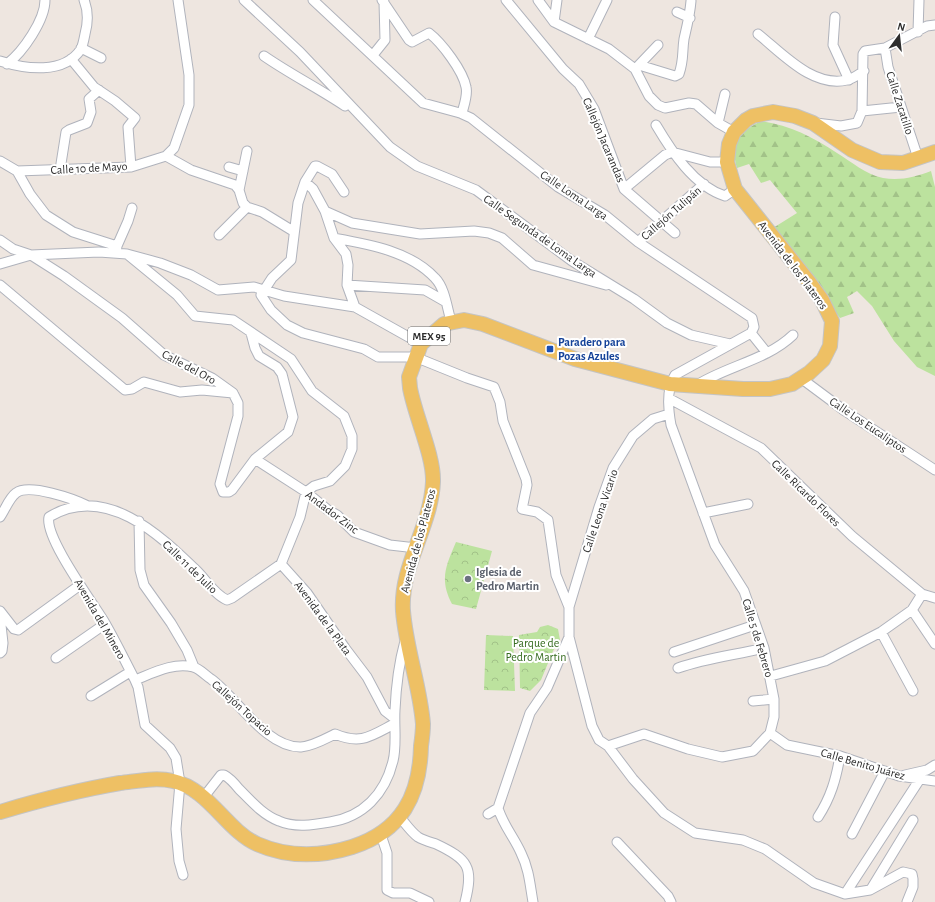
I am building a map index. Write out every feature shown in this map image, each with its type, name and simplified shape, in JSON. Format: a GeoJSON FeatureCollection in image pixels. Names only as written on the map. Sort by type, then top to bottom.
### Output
{"type":"FeatureCollection","features":[{"type":"Feature","properties":{"kind":"main road"},"geometry":{"type":"LineString","coordinates":[[734,132],[746,120],[753,116],[773,112],[795,116],[813,123],[852,150],[875,161],[903,163],[935,152]]}},
{"type":"Feature","properties":{"kind":"main road","name":"Avenida de los Plateros"},"geometry":{"type":"LineString","coordinates":[[0,812],[95,787],[155,779],[180,783],[186,786],[203,798],[241,833],[255,843],[289,854],[315,855],[335,852],[381,835],[399,816],[412,795],[422,760],[423,722],[411,656],[406,638],[403,597],[406,578],[428,510],[433,480],[432,466],[410,388],[409,377],[421,344],[444,324],[450,321],[470,320],[576,359],[670,384],[743,390],[770,389],[781,388],[802,379],[817,367],[830,346],[832,329],[829,312],[809,282],[730,193],[727,162],[729,144],[734,132]]}},
{"type":"Feature","properties":{"kind":"main road","name":"Avenida de los Plateros"},"geometry":{"type":"LineString","coordinates":[[0,806],[31,803]]}},
{"type":"Feature","properties":{"kind":"street"},"geometry":{"type":"LineString","coordinates":[[3,62],[13,59],[38,26],[45,9],[45,0]]}},
{"type":"Feature","properties":{"kind":"street"},"geometry":{"type":"LineString","coordinates":[[3,62],[18,66],[46,68],[71,59],[81,48],[87,17],[84,0]]}},
{"type":"Feature","properties":{"kind":"street"},"geometry":{"type":"LineString","coordinates":[[178,0],[189,75],[189,105],[174,148],[166,156],[178,165],[235,185],[239,190],[243,203],[247,207],[262,212],[294,231]]}},
{"type":"Feature","properties":{"kind":"street","name":"Calle Segunda de Loma Larga"},"geometry":{"type":"LineString","coordinates":[[244,0],[300,52],[358,115],[390,147],[416,166],[476,190],[572,261],[616,288],[667,323],[691,335],[730,344]]}},
{"type":"Feature","properties":{"kind":"street","name":"Calle Loma Larga"},"geometry":{"type":"LineString","coordinates":[[313,0],[373,55],[422,103],[460,113],[471,118],[558,187],[605,215],[638,242],[752,318],[754,326],[751,333]]}},
{"type":"Feature","properties":{"kind":"street","name":"Callejón Jacarandas"},"geometry":{"type":"LineString","coordinates":[[506,0],[563,69],[579,84],[594,109],[624,189],[675,233]]}},
{"type":"Feature","properties":{"kind":"street"},"geometry":{"type":"LineString","coordinates":[[538,0],[554,22],[609,49],[637,67],[675,76],[679,74],[684,61],[684,39],[690,18],[691,1]]}},
{"type":"Feature","properties":{"kind":"street"},"geometry":{"type":"LineString","coordinates":[[554,22],[557,0]]}},
{"type":"Feature","properties":{"kind":"street"},"geometry":{"type":"LineString","coordinates":[[588,39],[606,0]]}},
{"type":"Feature","properties":{"kind":"street"},"geometry":{"type":"LineString","coordinates":[[918,32],[919,0]]}},
{"type":"Feature","properties":{"kind":"street"},"geometry":{"type":"LineString","coordinates":[[373,55],[384,40],[383,1]]}},
{"type":"Feature","properties":{"kind":"street"},"geometry":{"type":"LineString","coordinates":[[383,1],[409,40],[416,42],[429,33],[439,43],[460,71],[467,88],[462,113],[460,113]]}},
{"type":"Feature","properties":{"kind":"street"},"geometry":{"type":"LineString","coordinates":[[677,12],[690,18]]}},
{"type":"Feature","properties":{"kind":"street"},"geometry":{"type":"LineString","coordinates":[[834,17],[833,45],[849,80]]}},
{"type":"Feature","properties":{"kind":"street"},"geometry":{"type":"LineString","coordinates":[[813,123],[841,126],[857,123],[862,112],[864,71],[863,56],[865,51],[885,48],[927,26],[935,25]]}},
{"type":"Feature","properties":{"kind":"street"},"geometry":{"type":"LineString","coordinates":[[758,34],[810,75],[822,80],[849,80],[864,71]]}},
{"type":"Feature","properties":{"kind":"street"},"geometry":{"type":"LineString","coordinates":[[81,48],[101,58]]}},
{"type":"Feature","properties":{"kind":"street","name":"Calle Zacatillo"},"geometry":{"type":"LineString","coordinates":[[885,48],[888,67],[918,158]]}},
{"type":"Feature","properties":{"kind":"street"},"geometry":{"type":"LineString","coordinates":[[637,67],[655,49]]}},
{"type":"Feature","properties":{"kind":"street","name":"Calle Segunda de Loma Larga"},"geometry":{"type":"LineString","coordinates":[[264,56],[288,73],[321,90],[358,115]]}},
{"type":"Feature","properties":{"kind":"street"},"geometry":{"type":"LineString","coordinates":[[71,59],[94,87],[135,118],[128,128],[131,167]]}},
{"type":"Feature","properties":{"kind":"street"},"geometry":{"type":"LineString","coordinates":[[637,67],[649,96],[658,105],[665,108],[689,103],[696,104],[718,123],[734,132]]}},
{"type":"Feature","properties":{"kind":"street"},"geometry":{"type":"LineString","coordinates":[[60,170],[66,132],[87,123],[91,112],[89,99],[99,90]]}},
{"type":"Feature","properties":{"kind":"street"},"geometry":{"type":"LineString","coordinates":[[718,123],[725,94]]}},
{"type":"Feature","properties":{"kind":"street"},"geometry":{"type":"LineString","coordinates":[[862,112],[901,107]]}},
{"type":"Feature","properties":{"kind":"street"},"geometry":{"type":"LineString","coordinates":[[656,125],[672,152],[704,184],[718,194],[730,193]]}},
{"type":"Feature","properties":{"kind":"street"},"geometry":{"type":"LineString","coordinates":[[239,190],[247,151]]}},
{"type":"Feature","properties":{"kind":"street"},"geometry":{"type":"LineString","coordinates":[[624,189],[665,155],[672,152],[710,162],[727,162]]}},
{"type":"Feature","properties":{"kind":"street","name":"Calle 10 de Mayo"},"geometry":{"type":"LineString","coordinates":[[17,172],[131,167],[166,156]]}},
{"type":"Feature","properties":{"kind":"street"},"geometry":{"type":"LineString","coordinates":[[0,161],[17,172],[30,194],[46,215],[73,232],[116,250],[160,263],[191,275],[218,290],[254,287],[284,296],[355,307],[421,344]]}},
{"type":"Feature","properties":{"kind":"street"},"geometry":{"type":"LineString","coordinates":[[344,192],[332,174],[317,166],[305,182],[298,203],[290,260],[263,290],[261,295],[271,310],[287,325],[303,333],[364,349],[378,357],[415,357],[494,387],[500,402],[504,421],[526,479],[527,485],[522,509],[537,512],[548,520],[556,575],[569,607],[569,637],[592,726],[599,740],[608,746],[633,779],[664,812],[683,826],[711,837],[743,840],[764,849],[814,883],[845,894],[870,890],[893,876],[907,872],[912,874],[914,879],[907,902]]}},
{"type":"Feature","properties":{"kind":"street"},"geometry":{"type":"LineString","coordinates":[[229,167],[244,171]]}},
{"type":"Feature","properties":{"kind":"street"},"geometry":{"type":"LineString","coordinates":[[305,182],[313,190],[325,211],[334,238],[346,254],[348,265],[347,285],[355,307]]}},
{"type":"Feature","properties":{"kind":"street","name":"Callejón Tulipán"},"geometry":{"type":"LineString","coordinates":[[638,242],[704,184]]}},
{"type":"Feature","properties":{"kind":"street"},"geometry":{"type":"LineString","coordinates":[[218,235],[247,207]]}},
{"type":"Feature","properties":{"kind":"street"},"geometry":{"type":"LineString","coordinates":[[116,250],[132,208]]}},
{"type":"Feature","properties":{"kind":"street"},"geometry":{"type":"LineString","coordinates":[[325,211],[352,223],[420,234],[474,231],[489,233],[502,238],[533,265],[616,288]]}},
{"type":"Feature","properties":{"kind":"street"},"geometry":{"type":"LineString","coordinates":[[334,238],[368,244],[394,252],[419,265],[436,278],[446,302],[450,321]]}},
{"type":"Feature","properties":{"kind":"street"},"geometry":{"type":"LineString","coordinates":[[0,240],[13,249],[31,255]]}},
{"type":"Feature","properties":{"kind":"street"},"geometry":{"type":"LineString","coordinates":[[0,264],[31,255],[116,250]]}},
{"type":"Feature","properties":{"kind":"street"},"geometry":{"type":"LineString","coordinates":[[127,254],[177,294],[195,316],[233,320],[291,359],[312,391],[339,411],[348,423],[352,436],[352,449],[345,466],[330,481],[314,486],[306,492],[300,517],[281,564]]}},
{"type":"Feature","properties":{"kind":"street","name":"Calle del Oro"},"geometry":{"type":"LineString","coordinates":[[31,255],[64,276],[122,318],[164,355],[212,378],[233,393]]}},
{"type":"Feature","properties":{"kind":"street"},"geometry":{"type":"LineString","coordinates":[[0,285],[125,390],[132,389],[144,382],[180,392],[202,390],[233,393],[238,403],[238,416],[220,484],[224,492],[229,492],[232,490],[255,459],[288,432],[293,417],[282,374],[278,367],[259,356],[251,333]]}},
{"type":"Feature","properties":{"kind":"street"},"geometry":{"type":"LineString","coordinates":[[347,285],[425,290],[446,302]]}},
{"type":"Feature","properties":{"kind":"street"},"geometry":{"type":"LineString","coordinates":[[670,384],[675,375],[751,333],[768,353]]}},
{"type":"Feature","properties":{"kind":"street"},"geometry":{"type":"LineString","coordinates":[[696,385],[717,373],[768,353],[785,344],[793,335]]}},
{"type":"Feature","properties":{"kind":"street","name":"Calle Los Eucaliptos"},"geometry":{"type":"LineString","coordinates":[[802,379],[845,410],[935,470]]}},
{"type":"Feature","properties":{"kind":"street","name":"Calle 5 de Febrero"},"geometry":{"type":"LineString","coordinates":[[670,384],[669,414],[703,513],[715,545],[744,591],[764,648],[774,699],[774,717],[770,733]]}},
{"type":"Feature","properties":{"kind":"street","name":"Calle Ricardo Flores"},"geometry":{"type":"LineString","coordinates":[[670,399],[761,448],[852,536],[922,594],[935,598]]}},
{"type":"Feature","properties":{"kind":"street","name":"Calle Leona Vicario"},"geometry":{"type":"LineString","coordinates":[[569,607],[599,507],[614,468],[633,436],[653,419],[669,414]]}},
{"type":"Feature","properties":{"kind":"street","name":"Andador Zinc"},"geometry":{"type":"LineString","coordinates":[[255,459],[306,492],[324,507],[337,515],[354,532],[390,544],[416,548]]}},
{"type":"Feature","properties":{"kind":"street"},"geometry":{"type":"LineString","coordinates":[[0,517],[15,494],[23,489],[71,498],[90,506]]}},
{"type":"Feature","properties":{"kind":"street"},"geometry":{"type":"LineString","coordinates":[[703,513],[748,504]]}},
{"type":"Feature","properties":{"kind":"street","name":"Avenida del Minero"},"geometry":{"type":"LineString","coordinates":[[119,511],[81,506],[55,513],[49,517],[47,523],[80,586],[105,624],[133,676],[138,687],[145,725],[173,752],[176,758],[180,783],[176,829],[179,861],[183,875]]}},
{"type":"Feature","properties":{"kind":"street","name":"Calle 11 de Julio"},"geometry":{"type":"LineString","coordinates":[[119,511],[138,521],[197,571],[227,600],[281,564]]}},
{"type":"Feature","properties":{"kind":"street"},"geometry":{"type":"LineString","coordinates":[[91,696],[133,676],[170,667],[194,667],[187,650],[144,585],[140,570],[138,521]]}},
{"type":"Feature","properties":{"kind":"street","name":"Avenida de la Plata"},"geometry":{"type":"LineString","coordinates":[[281,564],[307,592],[345,648],[367,677],[385,711],[394,721]]}},
{"type":"Feature","properties":{"kind":"street"},"geometry":{"type":"LineString","coordinates":[[0,611],[14,629],[18,630],[80,586]]}},
{"type":"Feature","properties":{"kind":"street"},"geometry":{"type":"LineString","coordinates":[[770,676],[825,661],[881,632],[912,610],[922,594]]}},
{"type":"Feature","properties":{"kind":"street"},"geometry":{"type":"LineString","coordinates":[[912,610],[935,644]]}},
{"type":"Feature","properties":{"kind":"street"},"geometry":{"type":"LineString","coordinates":[[0,616],[3,643],[2,651],[0,653]]}},
{"type":"Feature","properties":{"kind":"street"},"geometry":{"type":"LineString","coordinates":[[56,658],[105,624]]}},
{"type":"Feature","properties":{"kind":"street"},"geometry":{"type":"LineString","coordinates":[[674,652],[755,625]]}},
{"type":"Feature","properties":{"kind":"street"},"geometry":{"type":"LineString","coordinates":[[881,632],[912,690]]}},
{"type":"Feature","properties":{"kind":"street"},"geometry":{"type":"LineString","coordinates":[[533,902],[528,869],[501,819],[498,808],[530,713],[546,688],[569,637]]}},
{"type":"Feature","properties":{"kind":"street"},"geometry":{"type":"LineString","coordinates":[[203,798],[221,775],[224,774],[254,805],[271,818],[281,822],[309,825],[350,817],[374,800],[385,783],[393,761],[396,694],[406,638]]}},
{"type":"Feature","properties":{"kind":"street"},"geometry":{"type":"LineString","coordinates":[[678,668],[711,658],[730,657],[764,648]]}},
{"type":"Feature","properties":{"kind":"street","name":"Callejón Topacio"},"geometry":{"type":"LineString","coordinates":[[194,667],[220,686],[260,727],[282,743],[292,746],[314,744],[335,734],[348,740],[357,740],[394,721]]}},
{"type":"Feature","properties":{"kind":"street"},"geometry":{"type":"LineString","coordinates":[[753,701],[774,699]]}},
{"type":"Feature","properties":{"kind":"street"},"geometry":{"type":"LineString","coordinates":[[608,746],[644,734],[688,749],[722,757],[753,751],[770,733]]}},
{"type":"Feature","properties":{"kind":"street","name":"Calle Benito Juárez"},"geometry":{"type":"LineString","coordinates":[[770,733],[787,745],[840,756],[899,776],[935,781]]}},
{"type":"Feature","properties":{"kind":"street"},"geometry":{"type":"LineString","coordinates":[[818,816],[826,805],[834,786],[840,756]]}},
{"type":"Feature","properties":{"kind":"street"},"geometry":{"type":"LineString","coordinates":[[899,776],[926,770],[935,765]]}},
{"type":"Feature","properties":{"kind":"street"},"geometry":{"type":"LineString","coordinates":[[852,834],[885,771]]}},
{"type":"Feature","properties":{"kind":"street"},"geometry":{"type":"LineString","coordinates":[[845,894],[920,779]]}},
{"type":"Feature","properties":{"kind":"street"},"geometry":{"type":"LineString","coordinates":[[488,814],[498,808]]}},
{"type":"Feature","properties":{"kind":"street"},"geometry":{"type":"LineString","coordinates":[[399,816],[418,837],[455,853],[462,860],[467,868],[469,883],[464,902]]}},
{"type":"Feature","properties":{"kind":"street"},"geometry":{"type":"LineString","coordinates":[[870,890],[913,820]]}},
{"type":"Feature","properties":{"kind":"street"},"geometry":{"type":"LineString","coordinates":[[381,835],[387,853],[387,890],[393,893],[410,893],[429,902]]}},
{"type":"Feature","properties":{"kind":"street"},"geometry":{"type":"LineString","coordinates":[[617,842],[668,896],[671,902]]}},
{"type":"Feature","properties":{"kind":"green space"},"geometry":{"type":"Polygon","coordinates":[[[761,121],[782,125],[801,132],[864,171],[876,176],[889,179],[901,179],[931,171],[935,187],[935,376],[917,367],[894,341],[872,306],[857,291],[847,297],[854,313],[840,318],[773,228],[797,213],[770,180],[761,183],[749,164],[737,168],[734,151],[738,139],[742,134],[747,129],[761,121]]]}},
{"type":"Feature","properties":{"kind":"green space"},"geometry":{"type":"Polygon","coordinates":[[[456,542],[492,551],[476,609],[452,604],[448,595],[445,573],[449,558],[456,542]]]}},
{"type":"Feature","properties":{"kind":"green space","name":"Parque de Pedro Martin"},"geometry":{"type":"Polygon","coordinates":[[[548,625],[558,629],[560,640],[553,651],[541,680],[530,691],[520,688],[519,635],[537,632],[540,627],[548,625]]]}},
{"type":"Feature","properties":{"kind":"green space"},"geometry":{"type":"Polygon","coordinates":[[[486,635],[513,636],[515,691],[484,690],[486,635]]]}},
{"type":"Feature","properties":{"kind":"place","name":"Paradero para Pozas Azules"},"geometry":{"type":"Point","coordinates":[550,349]}},
{"type":"Feature","properties":{"kind":"place","name":"Iglesia de Pedro Martin"},"geometry":{"type":"Point","coordinates":[468,579]}}]}
